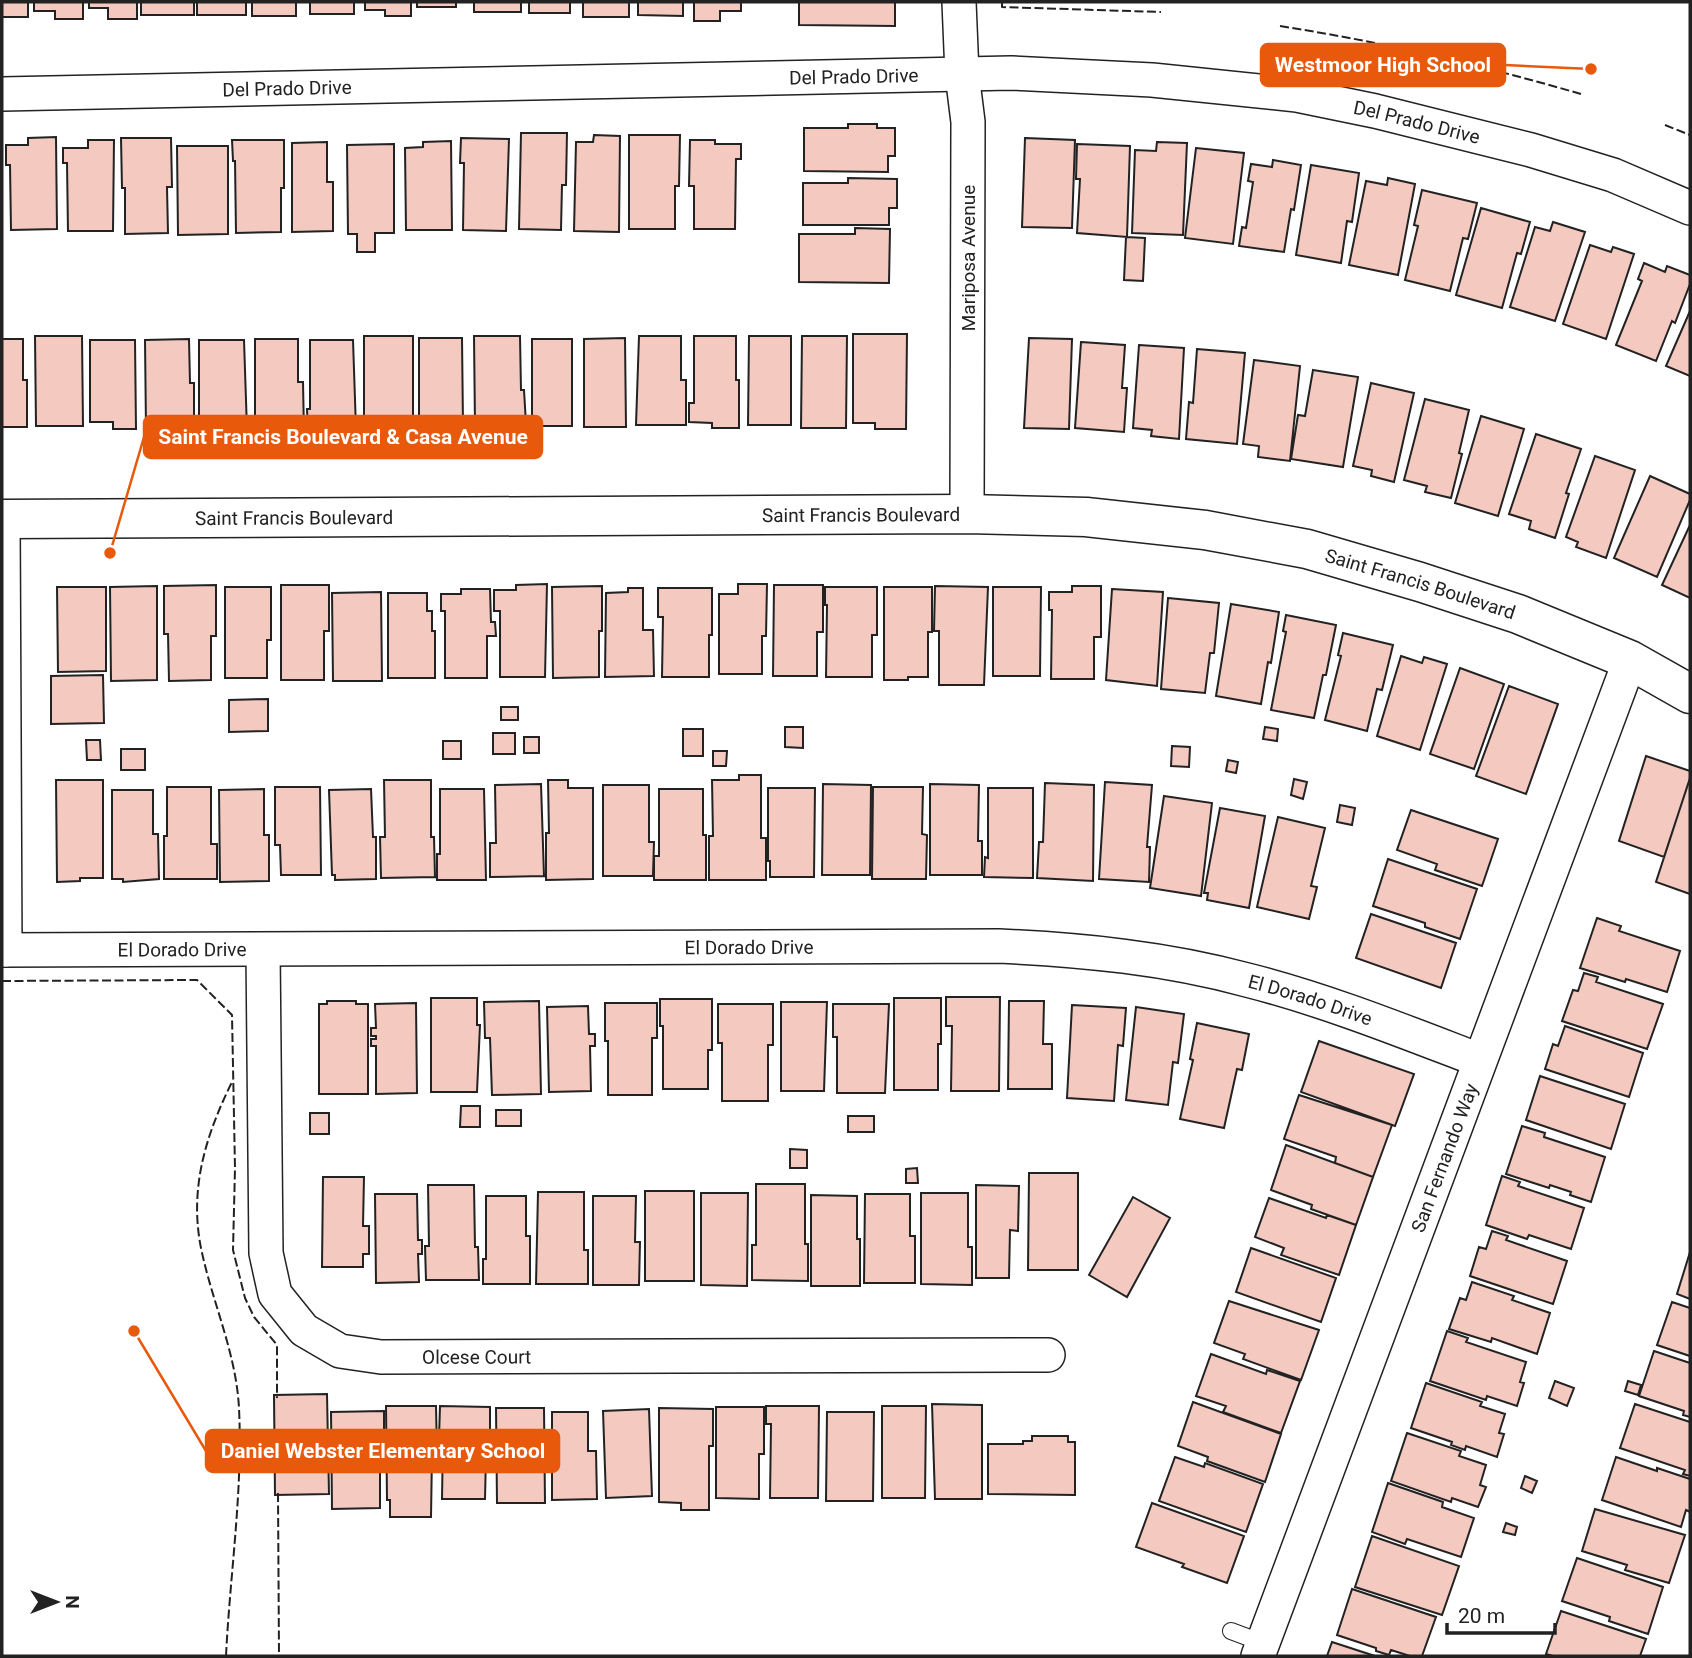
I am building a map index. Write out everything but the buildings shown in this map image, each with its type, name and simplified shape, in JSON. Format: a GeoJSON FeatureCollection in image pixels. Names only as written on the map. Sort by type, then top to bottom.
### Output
{"type":"FeatureCollection","features":[{"type":"Feature","properties":{"kind":"street","name":"Mariposa Avenue"},"geometry":{"type":"LineString","coordinates":[[959,2],[962,74],[968,122],[967,514]]}},
{"type":"Feature","properties":{"kind":"street","name":"Del Prado Drive"},"geometry":{"type":"LineString","coordinates":[[2,94],[962,74],[1079,75],[1297,95],[1375,111],[1531,150],[1613,175],[1690,208]]}},
{"type":"Feature","properties":{"kind":"street","name":"Saint Francis Boulevard"},"geometry":{"type":"LineString","coordinates":[[2,519],[967,514],[1086,517],[1205,530],[1307,549],[1420,582],[1518,614],[1630,660],[1690,694]]}},
{"type":"Feature","properties":{"kind":"street"},"geometry":{"type":"LineString","coordinates":[[2,519],[4,950]]}},
{"type":"Feature","properties":{"kind":"street","name":"San Fernando Way"},"geometry":{"type":"LineString","coordinates":[[1260,1650],[1630,660]]}},
{"type":"Feature","properties":{"kind":"street","name":"El Dorado Drive"},"geometry":{"type":"LineString","coordinates":[[4,950],[999,946],[1080,950],[1166,962],[1247,980],[1329,1004],[1479,1060]]}},
{"type":"Feature","properties":{"kind":"street","name":"Olcese Court"},"geometry":{"type":"LineString","coordinates":[[263,950],[266,1253],[275,1294],[304,1330],[340,1351],[381,1357],[1048,1355]]}},
{"type":"Feature","properties":{"kind":"lane"},"geometry":{"type":"LineString","coordinates":[[1231,1631],[1260,1650]]}},
{"type":"Feature","properties":{"kind":"fence"},"geometry":{"type":"LineString","coordinates":[[1002,2],[1002,7],[1161,12]]}},
{"type":"Feature","properties":{"kind":"fence"},"geometry":{"type":"LineString","coordinates":[[1280,26],[1431,55],[1581,94]]}},
{"type":"Feature","properties":{"kind":"fence"},"geometry":{"type":"LineString","coordinates":[[1665,125],[1690,135]]}},
{"type":"Feature","properties":{"kind":"fence"},"geometry":{"type":"LineString","coordinates":[[2,981],[197,980],[232,1015],[235,1168],[233,1250],[245,1298],[254,1317],[277,1345],[277,1398]]}},
{"type":"Feature","properties":{"kind":"fence"},"geometry":{"type":"LineString","coordinates":[[226,1656],[238,1501],[239,1408],[229,1347],[201,1248],[197,1204],[202,1162],[208,1141],[233,1080]]}},
{"type":"Feature","properties":{"kind":"fence"},"geometry":{"type":"LineString","coordinates":[[278,1493],[279,1656]]}},
{"type":"Feature","properties":{"kind":"place","name":"Westmoor High School"},"geometry":{"type":"Point","coordinates":[1591,69]}},
{"type":"Feature","properties":{"kind":"place","name":"Saint Francis Boulevard & Casa Avenue"},"geometry":{"type":"Point","coordinates":[110,553]}},
{"type":"Feature","properties":{"kind":"place","name":"Daniel Webster Elementary School"},"geometry":{"type":"Point","coordinates":[134,1331]}}]}
